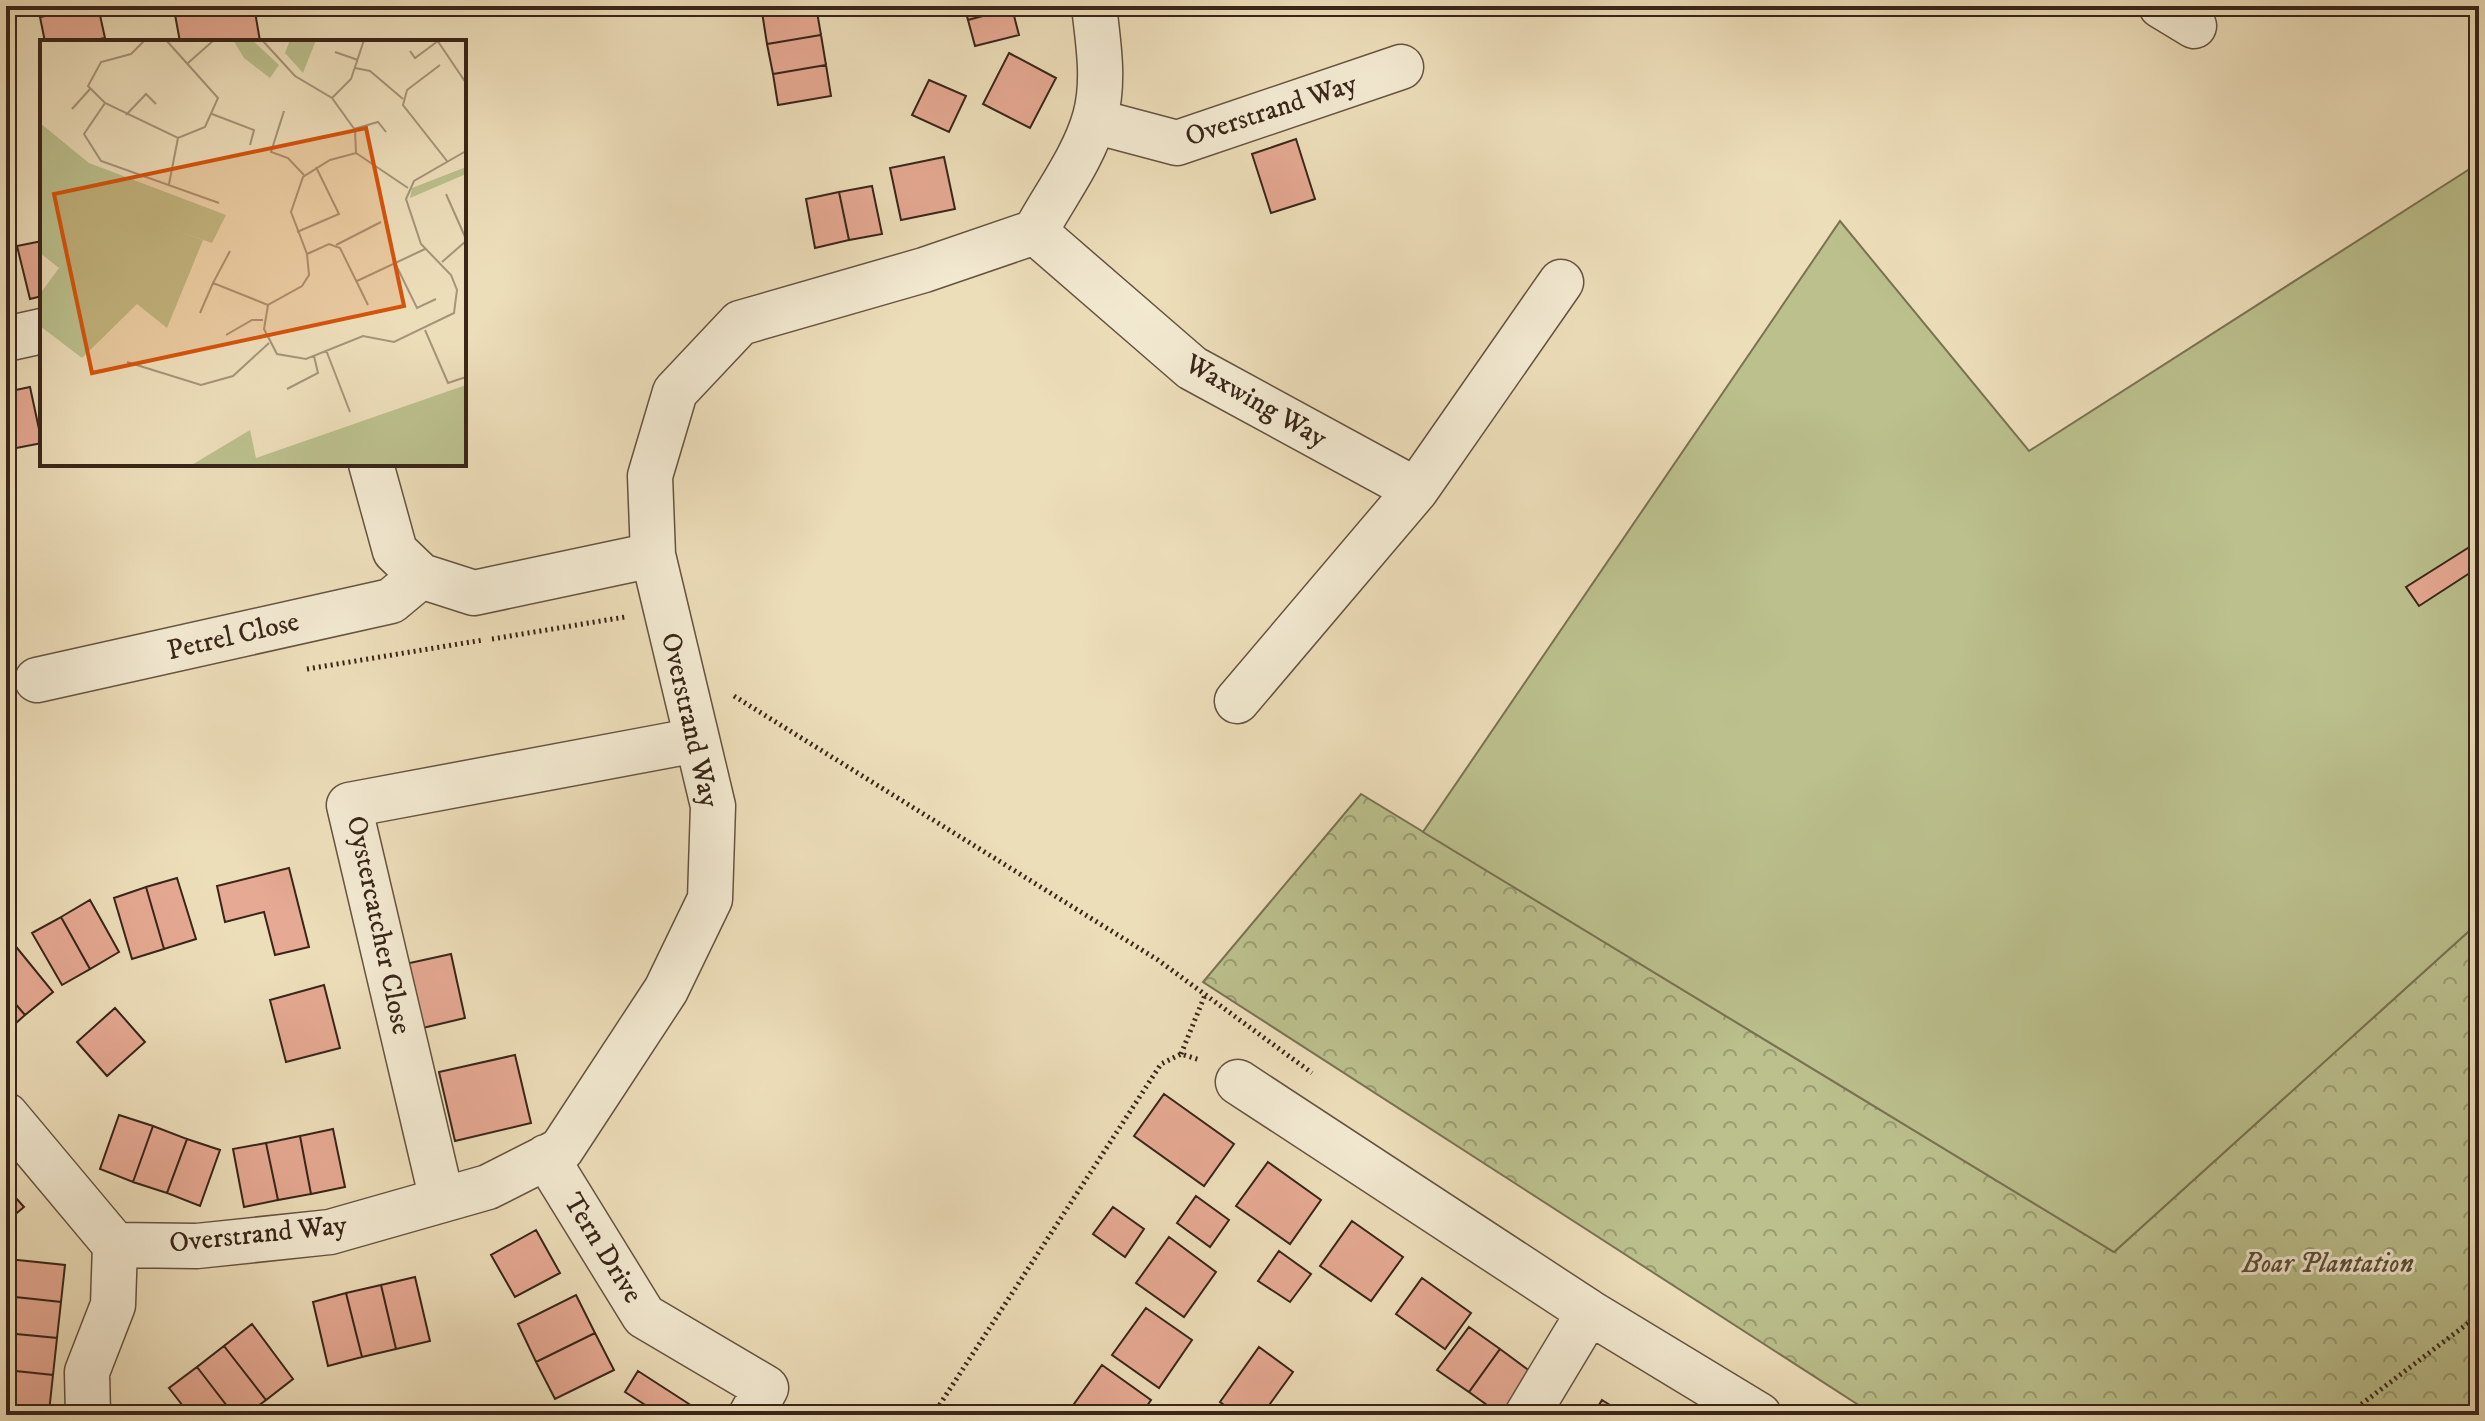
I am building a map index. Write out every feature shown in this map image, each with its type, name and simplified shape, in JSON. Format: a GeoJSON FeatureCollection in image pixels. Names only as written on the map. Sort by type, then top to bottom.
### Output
{"type":"FeatureCollection","features":[{"type":"Feature","properties":{"kind":"street"},"geometry":{"type":"LineString","coordinates":[[1035,232],[1094,121],[1100,57],[1094,6]]}},
{"type":"Feature","properties":{"kind":"street","name":"Overstrand Way"},"geometry":{"type":"LineString","coordinates":[[1094,121],[1177,143],[1401,67]]}},
{"type":"Feature","properties":{"kind":"street","name":"Overstrand Way"},"geometry":{"type":"LineString","coordinates":[[115,1245],[197,1246],[330,1232],[488,1187],[561,1150],[666,990],[710,899],[713,806],[653,555],[650,476],[675,392],[740,323],[924,270],[1035,232]]}},
{"type":"Feature","properties":{"kind":"street","name":"Waxwing Way"},"geometry":{"type":"LineString","coordinates":[[1035,232],[1192,368],[1416,490]]}},
{"type":"Feature","properties":{"kind":"street"},"geometry":{"type":"LineString","coordinates":[[1237,701],[1416,490],[1561,282]]}},
{"type":"Feature","properties":{"kind":"street"},"geometry":{"type":"LineString","coordinates":[[6,339],[40,331]]}},
{"type":"Feature","properties":{"kind":"street"},"geometry":{"type":"LineString","coordinates":[[372,466],[395,551],[421,576],[474,593],[653,555]]}},
{"type":"Feature","properties":{"kind":"street","name":"Petrel Close"},"geometry":{"type":"LineString","coordinates":[[37,680],[391,601],[421,576]]}},
{"type":"Feature","properties":{"kind":"street","name":"Oystercatcher Close"},"geometry":{"type":"LineString","coordinates":[[442,1200],[349,805],[697,740]]}},
{"type":"Feature","properties":{"kind":"street"},"geometry":{"type":"LineString","coordinates":[[1238,1082],[1589,1312],[1759,1415]]}},
{"type":"Feature","properties":{"kind":"street"},"geometry":{"type":"LineString","coordinates":[[6,1115],[115,1245],[113,1305],[87,1372],[88,1415]]}},
{"type":"Feature","properties":{"kind":"street","name":"Tern Drive"},"geometry":{"type":"LineString","coordinates":[[546,1157],[644,1316],[766,1388],[751,1415]]}},
{"type":"Feature","properties":{"kind":"street"},"geometry":{"type":"LineString","coordinates":[[1527,1415],[1589,1312]]}},
{"type":"Feature","properties":{"kind":"path"},"geometry":{"type":"LineString","coordinates":[[304,670],[665,610]]}},
{"type":"Feature","properties":{"kind":"path"},"geometry":{"type":"LineString","coordinates":[[678,661],[1158,960],[1320,1079]]}},
{"type":"Feature","properties":{"kind":"path"},"geometry":{"type":"LineString","coordinates":[[933,1415],[1161,1064],[1181,1054],[1205,995]]}},
{"type":"Feature","properties":{"kind":"path"},"geometry":{"type":"LineString","coordinates":[[1181,1054],[1206,1061],[1238,1082]]}},
{"type":"Feature","properties":{"kind":"path"},"geometry":{"type":"LineString","coordinates":[[2347,1415],[2479,1315]]}},
{"type":"Feature","properties":{"kind":"green space"},"geometry":{"type":"Polygon","coordinates":[[[2479,163],[2479,922],[2114,1252],[1423,832],[1840,221],[2029,451],[2479,163]]]}},
{"type":"Feature","properties":{"kind":"green space","name":"Boar Plantation"},"geometry":{"type":"Polygon","coordinates":[[[1361,794],[2114,1252],[2479,922],[2479,1415],[1874,1415],[1203,982],[1361,794]]]}},
{"type":"Feature","properties":{"kind":"building"},"geometry":{"type":"Polygon","coordinates":[[[37,6],[95,6],[40,17],[37,6]]]}},
{"type":"Feature","properties":{"kind":"building"},"geometry":{"type":"Polygon","coordinates":[[[98,6],[105,38],[45,40],[40,17],[98,6]]]}},
{"type":"Feature","properties":{"kind":"building"},"geometry":{"type":"Polygon","coordinates":[[[254,6],[260,40],[180,40],[174,9],[254,6]]]}},
{"type":"Feature","properties":{"kind":"building"},"geometry":{"type":"Polygon","coordinates":[[[761,6],[803,6],[762,12],[761,6]]]}},
{"type":"Feature","properties":{"kind":"building"},"geometry":{"type":"Polygon","coordinates":[[[816,6],[821,35],[767,44],[762,12],[816,6]]]}},
{"type":"Feature","properties":{"kind":"building"},"geometry":{"type":"Polygon","coordinates":[[[964,6],[1011,6],[1012,8],[968,20],[964,6]]]}},
{"type":"Feature","properties":{"kind":"building"},"geometry":{"type":"Polygon","coordinates":[[[1012,8],[1019,35],[975,46],[968,20],[1012,8]]]}},
{"type":"Feature","properties":{"kind":"building"},"geometry":{"type":"Polygon","coordinates":[[[821,35],[826,65],[773,74],[767,44],[821,35]]]}},
{"type":"Feature","properties":{"kind":"building"},"geometry":{"type":"Polygon","coordinates":[[[1009,53],[1056,78],[1030,128],[983,104],[1009,53]]]}},
{"type":"Feature","properties":{"kind":"building"},"geometry":{"type":"Polygon","coordinates":[[[826,65],[831,96],[778,105],[773,74],[826,65]]]}},
{"type":"Feature","properties":{"kind":"building"},"geometry":{"type":"Polygon","coordinates":[[[929,80],[966,96],[949,132],[912,115],[929,80]]]}},
{"type":"Feature","properties":{"kind":"building"},"geometry":{"type":"Polygon","coordinates":[[[1296,139],[1315,199],[1271,213],[1252,154],[1296,139]]]}},
{"type":"Feature","properties":{"kind":"building"},"geometry":{"type":"Polygon","coordinates":[[[944,157],[955,209],[901,220],[890,168],[944,157]]]}},
{"type":"Feature","properties":{"kind":"building"},"geometry":{"type":"Polygon","coordinates":[[[872,186],[882,234],[849,240],[839,192],[872,186]]]}},
{"type":"Feature","properties":{"kind":"building"},"geometry":{"type":"Polygon","coordinates":[[[839,192],[849,240],[815,248],[806,199],[839,192]]]}},
{"type":"Feature","properties":{"kind":"building"},"geometry":{"type":"Polygon","coordinates":[[[40,241],[40,296],[30,299],[17,246],[40,241]]]}},
{"type":"Feature","properties":{"kind":"building"},"geometry":{"type":"Polygon","coordinates":[[[30,387],[40,443],[6,450],[6,392],[30,387]]]}},
{"type":"Feature","properties":{"kind":"building"},"geometry":{"type":"Polygon","coordinates":[[[2479,541],[2479,567],[2419,606],[2406,587],[2479,541]]]}},
{"type":"Feature","properties":{"kind":"building"},"geometry":{"type":"Polygon","coordinates":[[[289,868],[309,947],[275,955],[264,912],[225,922],[217,886],[289,868]]]}},
{"type":"Feature","properties":{"kind":"building"},"geometry":{"type":"Polygon","coordinates":[[[177,878],[196,939],[164,949],[146,887],[177,878]]]}},
{"type":"Feature","properties":{"kind":"building"},"geometry":{"type":"Polygon","coordinates":[[[146,887],[164,949],[132,959],[114,898],[146,887]]]}},
{"type":"Feature","properties":{"kind":"building"},"geometry":{"type":"Polygon","coordinates":[[[90,900],[119,952],[90,969],[61,917],[90,900]]]}},
{"type":"Feature","properties":{"kind":"building"},"geometry":{"type":"Polygon","coordinates":[[[61,917],[90,969],[62,985],[32,933],[61,917]]]}},
{"type":"Feature","properties":{"kind":"building"},"geometry":{"type":"Polygon","coordinates":[[[13,943],[53,992],[25,1015],[6,993],[6,949],[13,943]]]}},
{"type":"Feature","properties":{"kind":"building"},"geometry":{"type":"Polygon","coordinates":[[[451,954],[465,1018],[410,1031],[396,966],[451,954]]]}},
{"type":"Feature","properties":{"kind":"building"},"geometry":{"type":"Polygon","coordinates":[[[324,985],[340,1048],[286,1062],[270,1000],[324,985]]]}},
{"type":"Feature","properties":{"kind":"building"},"geometry":{"type":"Polygon","coordinates":[[[6,993],[25,1015],[6,1032],[6,993]]]}},
{"type":"Feature","properties":{"kind":"building"},"geometry":{"type":"Polygon","coordinates":[[[115,1008],[145,1042],[107,1076],[77,1042],[115,1008]]]}},
{"type":"Feature","properties":{"kind":"building"},"geometry":{"type":"Polygon","coordinates":[[[515,1055],[531,1123],[455,1141],[439,1072],[515,1055]]]}},
{"type":"Feature","properties":{"kind":"building"},"geometry":{"type":"Polygon","coordinates":[[[1164,1094],[1234,1144],[1204,1186],[1134,1136],[1164,1094]]]}},
{"type":"Feature","properties":{"kind":"building"},"geometry":{"type":"Polygon","coordinates":[[[119,1115],[153,1126],[133,1182],[100,1169],[119,1115]]]}},
{"type":"Feature","properties":{"kind":"building"},"geometry":{"type":"Polygon","coordinates":[[[153,1126],[187,1139],[167,1193],[133,1182],[153,1126]]]}},
{"type":"Feature","properties":{"kind":"building"},"geometry":{"type":"Polygon","coordinates":[[[333,1129],[345,1187],[311,1194],[300,1136],[333,1129]]]}},
{"type":"Feature","properties":{"kind":"building"},"geometry":{"type":"Polygon","coordinates":[[[300,1136],[311,1194],[278,1200],[266,1143],[300,1136]]]}},
{"type":"Feature","properties":{"kind":"building"},"geometry":{"type":"Polygon","coordinates":[[[187,1139],[220,1150],[200,1206],[167,1193],[187,1139]]]}},
{"type":"Feature","properties":{"kind":"building"},"geometry":{"type":"Polygon","coordinates":[[[266,1143],[278,1200],[244,1207],[233,1149],[266,1143]]]}},
{"type":"Feature","properties":{"kind":"building"},"geometry":{"type":"Polygon","coordinates":[[[1268,1162],[1321,1200],[1290,1244],[1236,1206],[1268,1162]]]}},
{"type":"Feature","properties":{"kind":"building"},"geometry":{"type":"Polygon","coordinates":[[[6,1187],[24,1207],[6,1222],[6,1187]]]}},
{"type":"Feature","properties":{"kind":"building"},"geometry":{"type":"Polygon","coordinates":[[[1196,1196],[1229,1220],[1210,1247],[1177,1223],[1196,1196]]]}},
{"type":"Feature","properties":{"kind":"building"},"geometry":{"type":"Polygon","coordinates":[[[1113,1207],[1144,1229],[1125,1257],[1093,1234],[1113,1207]]]}},
{"type":"Feature","properties":{"kind":"building"},"geometry":{"type":"Polygon","coordinates":[[[1352,1221],[1403,1257],[1371,1301],[1320,1266],[1352,1221]]]}},
{"type":"Feature","properties":{"kind":"building"},"geometry":{"type":"Polygon","coordinates":[[[536,1230],[560,1273],[515,1297],[491,1255],[536,1230]]]}},
{"type":"Feature","properties":{"kind":"building"},"geometry":{"type":"Polygon","coordinates":[[[1169,1237],[1216,1272],[1184,1317],[1136,1283],[1169,1237]]]}},
{"type":"Feature","properties":{"kind":"building"},"geometry":{"type":"Polygon","coordinates":[[[1279,1251],[1311,1274],[1290,1302],[1258,1281],[1279,1251]]]}},
{"type":"Feature","properties":{"kind":"building"},"geometry":{"type":"Polygon","coordinates":[[[8,1259],[65,1265],[61,1302],[6,1296],[8,1259]]]}},
{"type":"Feature","properties":{"kind":"building"},"geometry":{"type":"Polygon","coordinates":[[[415,1277],[430,1341],[396,1349],[381,1285],[415,1277]]]}},
{"type":"Feature","properties":{"kind":"building"},"geometry":{"type":"Polygon","coordinates":[[[1422,1278],[1471,1313],[1445,1349],[1396,1314],[1422,1278]]]}},
{"type":"Feature","properties":{"kind":"building"},"geometry":{"type":"Polygon","coordinates":[[[381,1285],[396,1349],[362,1357],[346,1293],[381,1285]]]}},
{"type":"Feature","properties":{"kind":"building"},"geometry":{"type":"Polygon","coordinates":[[[346,1293],[362,1357],[328,1366],[313,1302],[346,1293]]]}},
{"type":"Feature","properties":{"kind":"building"},"geometry":{"type":"Polygon","coordinates":[[[576,1295],[595,1333],[536,1362],[518,1324],[576,1295]]]}},
{"type":"Feature","properties":{"kind":"building"},"geometry":{"type":"Polygon","coordinates":[[[6,1296],[61,1302],[57,1338],[6,1333],[6,1296]]]}},
{"type":"Feature","properties":{"kind":"building"},"geometry":{"type":"Polygon","coordinates":[[[1146,1308],[1192,1340],[1159,1388],[1112,1355],[1146,1308]]]}},
{"type":"Feature","properties":{"kind":"building"},"geometry":{"type":"Polygon","coordinates":[[[252,1324],[293,1379],[266,1400],[224,1346],[252,1324]]]}},
{"type":"Feature","properties":{"kind":"building"},"geometry":{"type":"Polygon","coordinates":[[[1469,1327],[1500,1349],[1469,1392],[1437,1370],[1469,1327]]]}},
{"type":"Feature","properties":{"kind":"building"},"geometry":{"type":"Polygon","coordinates":[[[6,1333],[57,1338],[53,1375],[6,1370],[6,1333]]]}},
{"type":"Feature","properties":{"kind":"building"},"geometry":{"type":"Polygon","coordinates":[[[595,1333],[614,1370],[555,1399],[536,1362],[595,1333]]]}},
{"type":"Feature","properties":{"kind":"building"},"geometry":{"type":"Polygon","coordinates":[[[224,1346],[266,1400],[246,1415],[234,1415],[197,1367],[224,1346]]]}},
{"type":"Feature","properties":{"kind":"building"},"geometry":{"type":"Polygon","coordinates":[[[1259,1347],[1293,1372],[1262,1415],[1238,1415],[1220,1402],[1259,1347]]]}},
{"type":"Feature","properties":{"kind":"building"},"geometry":{"type":"Polygon","coordinates":[[[1500,1349],[1531,1372],[1501,1415],[1469,1392],[1500,1349]]]}},
{"type":"Feature","properties":{"kind":"building"},"geometry":{"type":"Polygon","coordinates":[[[1102,1365],[1151,1400],[1141,1415],[1075,1415],[1069,1411],[1102,1365]]]}},
{"type":"Feature","properties":{"kind":"building"},"geometry":{"type":"Polygon","coordinates":[[[197,1367],[234,1415],[190,1415],[169,1388],[197,1367]]]}},
{"type":"Feature","properties":{"kind":"building"},"geometry":{"type":"Polygon","coordinates":[[[6,1370],[53,1375],[49,1412],[6,1407],[6,1370]]]}},
{"type":"Feature","properties":{"kind":"building"},"geometry":{"type":"Polygon","coordinates":[[[638,1371],[702,1415],[661,1415],[625,1392],[638,1371]]]}},
{"type":"Feature","properties":{"kind":"building"},"geometry":{"type":"Polygon","coordinates":[[[1602,1400],[1626,1415],[1593,1415],[1602,1400]]]}}]}
